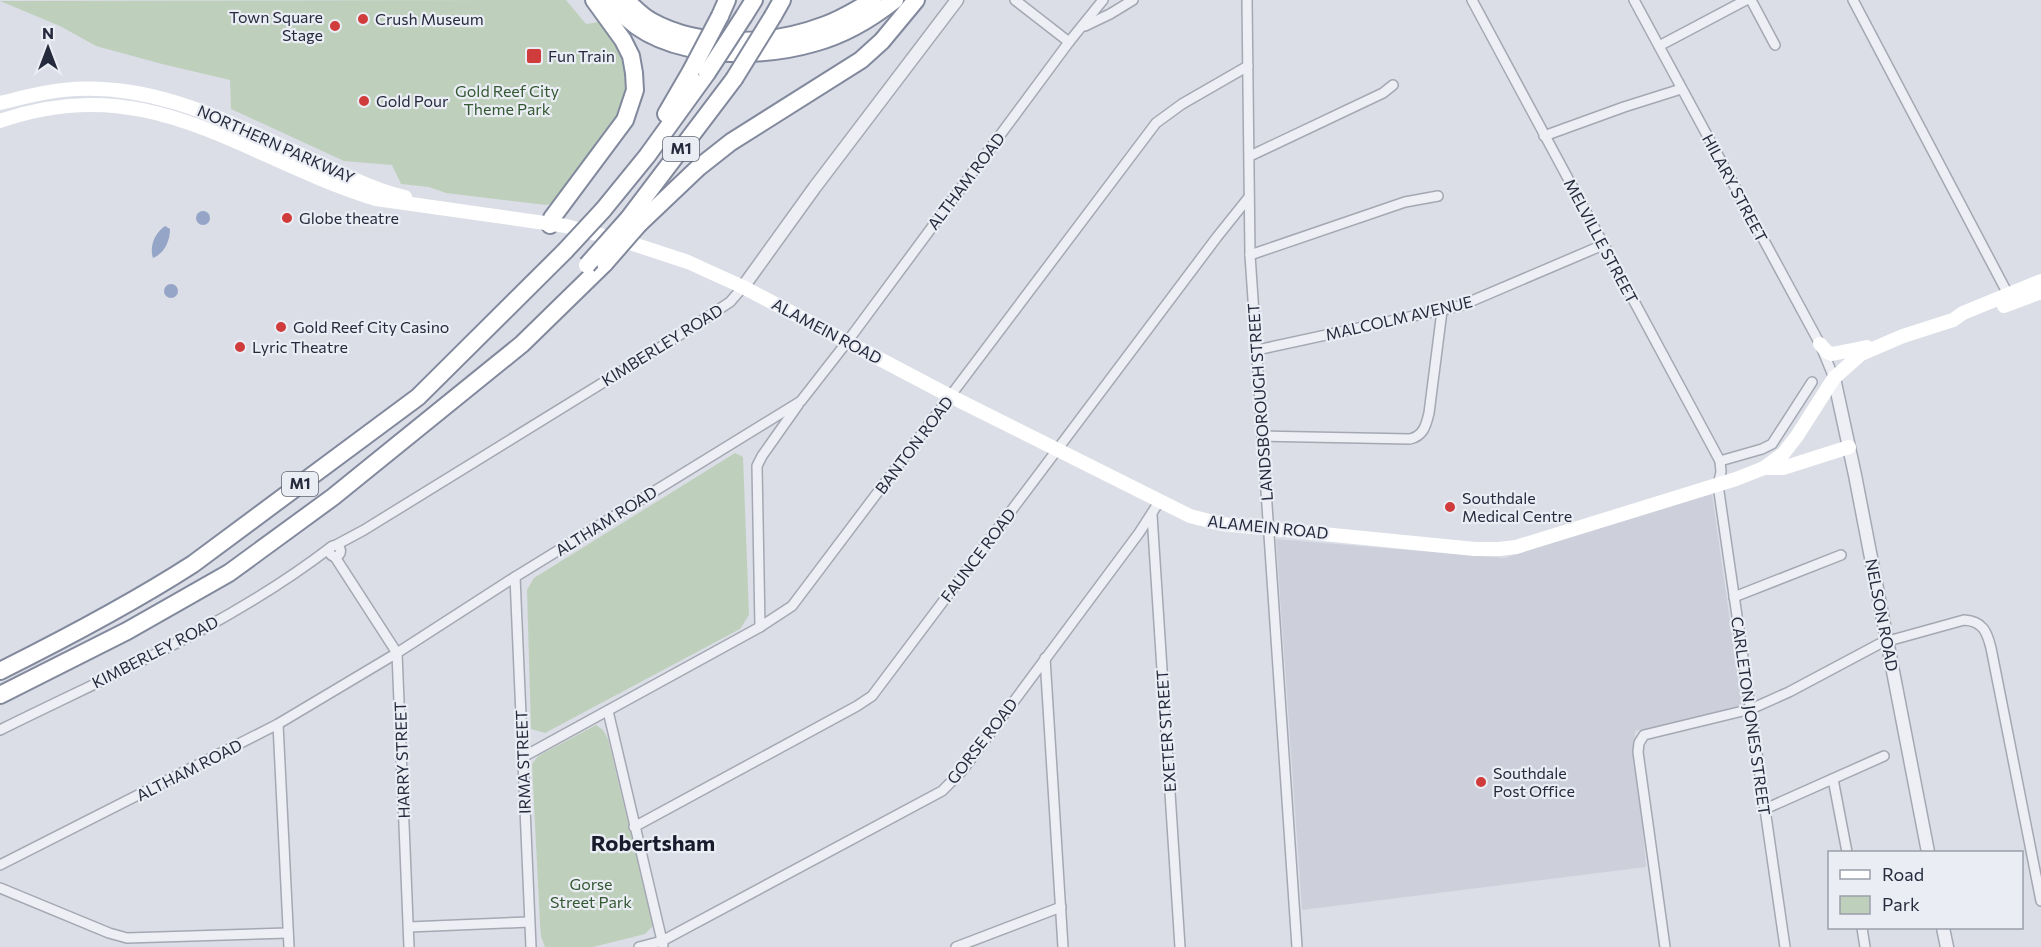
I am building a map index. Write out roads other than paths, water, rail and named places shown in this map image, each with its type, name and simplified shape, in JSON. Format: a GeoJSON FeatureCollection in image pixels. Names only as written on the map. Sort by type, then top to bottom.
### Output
{"type":"FeatureCollection","features":[{"type":"Feature","properties":{"kind":"highway"},"geometry":{"type":"LineString","coordinates":[[556,223],[625,120],[635,90],[631,56],[623,40],[594,0]]}},
{"type":"Feature","properties":{"kind":"highway"},"geometry":{"type":"LineString","coordinates":[[611,0],[627,19],[654,36],[684,47],[733,54],[767,52],[815,43],[855,26],[895,0]]}},
{"type":"Feature","properties":{"kind":"highway"},"geometry":{"type":"LineString","coordinates":[[626,0],[650,20],[671,29],[704,38],[739,40],[785,37],[818,28],[873,0]]}},
{"type":"Feature","properties":{"kind":"highway"},"geometry":{"type":"LineString","coordinates":[[699,72],[754,0]]}},
{"type":"Feature","properties":{"kind":"highway","name":"M1"},"geometry":{"type":"LineString","coordinates":[[0,695],[127,631],[229,573],[333,497],[486,372],[587,265],[634,222],[734,79],[783,0]]}},
{"type":"Feature","properties":{"kind":"highway"},"geometry":{"type":"LineString","coordinates":[[486,372],[522,344],[605,263],[634,222],[731,142],[861,60],[882,41],[916,0]]}},
{"type":"Feature","properties":{"kind":"highway"},"geometry":{"type":"LineString","coordinates":[[699,72],[724,8]]}},
{"type":"Feature","properties":{"kind":"highway","name":"M1"},"geometry":{"type":"LineString","coordinates":[[0,671],[104,617],[184,570],[417,397],[603,210],[647,156],[660,124],[699,72]]}},
{"type":"Feature","properties":{"kind":"main road","name":"NORTHERN PARKWAY"},"geometry":{"type":"LineString","coordinates":[[0,103],[39,94],[86,88],[121,90],[156,96],[216,116],[386,192],[556,223]]}},
{"type":"Feature","properties":{"kind":"main road","name":"NORTHERN PARKWAY"},"geometry":{"type":"LineString","coordinates":[[0,121],[19,114],[69,105],[127,106],[155,111],[218,133],[350,192],[376,199],[556,223]]}},
{"type":"Feature","properties":{"kind":"main road","name":"ALAMEIN ROAD"},"geometry":{"type":"LineString","coordinates":[[556,223],[627,242],[688,262],[743,287],[950,396],[1159,502],[1203,521],[1475,549],[1516,547],[1718,485],[1764,468],[1789,447],[1834,378],[1861,354],[1885,343]]}},
{"type":"Feature","properties":{"kind":"main road"},"geometry":{"type":"LineString","coordinates":[[1820,344],[1832,354],[1885,343],[1953,320],[1970,318],[2041,281]]}},
{"type":"Feature","properties":{"kind":"main road"},"geometry":{"type":"LineString","coordinates":[[2010,299],[2041,292]]}},
{"type":"Feature","properties":{"kind":"main road"},"geometry":{"type":"LineString","coordinates":[[1764,468],[1783,468],[1849,447]]}},
{"type":"Feature","properties":{"kind":"street","name":"KIMBERLEY ROAD"},"geometry":{"type":"LineString","coordinates":[[0,730],[202,630],[305,567],[336,551],[364,530],[730,302],[957,0]]}},
{"type":"Feature","properties":{"kind":"street"},"geometry":{"type":"LineString","coordinates":[[1015,0],[1069,42]]}},
{"type":"Feature","properties":{"kind":"street","name":"ALTHAM ROAD"},"geometry":{"type":"LineString","coordinates":[[0,865],[278,724],[397,653],[515,577],[801,401],[1069,42],[1103,0]]}},
{"type":"Feature","properties":{"kind":"street","name":"ALTHAM ROAD"},"geometry":{"type":"LineString","coordinates":[[1083,27],[1133,0]]}},
{"type":"Feature","properties":{"kind":"street","name":"LANDSBOROUGH STREET"},"geometry":{"type":"LineString","coordinates":[[1247,0],[1250,255],[1297,947]]}},
{"type":"Feature","properties":{"kind":"street","name":"MELVILLE STREET"},"geometry":{"type":"LineString","coordinates":[[1472,0],[1720,461]]}},
{"type":"Feature","properties":{"kind":"street","name":"HILARY STREET"},"geometry":{"type":"LineString","coordinates":[[1634,0],[1820,344],[1834,378]]}},
{"type":"Feature","properties":{"kind":"street"},"geometry":{"type":"LineString","coordinates":[[1659,46],[1748,0],[1775,45]]}},
{"type":"Feature","properties":{"kind":"street"},"geometry":{"type":"LineString","coordinates":[[1853,0],[2010,299]]}},
{"type":"Feature","properties":{"kind":"street","name":"BANTON ROAD"},"geometry":{"type":"LineString","coordinates":[[523,757],[783,613],[800,596],[1159,120],[1248,66]]}},
{"type":"Feature","properties":{"kind":"street"},"geometry":{"type":"LineString","coordinates":[[1250,156],[1383,93],[1393,85]]}},
{"type":"Feature","properties":{"kind":"street"},"geometry":{"type":"LineString","coordinates":[[1544,136],[1681,89]]}},
{"type":"Feature","properties":{"kind":"street"},"geometry":{"type":"LineString","coordinates":[[1250,255],[1405,202],[1438,196]]}},
{"type":"Feature","properties":{"kind":"street","name":"FAUNCE ROAD"},"geometry":{"type":"LineString","coordinates":[[634,827],[872,696],[1249,197]]}},
{"type":"Feature","properties":{"kind":"street","name":"MALCOLM AVENUE"},"geometry":{"type":"LineString","coordinates":[[1257,350],[1442,311],[1488,295],[1603,245]]}},
{"type":"Feature","properties":{"kind":"street"},"geometry":{"type":"LineString","coordinates":[[1262,436],[1410,439],[1419,435],[1425,428],[1429,413],[1442,311]]}},
{"type":"Feature","properties":{"kind":"street","name":"NELSON ROAD"},"geometry":{"type":"LineString","coordinates":[[1834,378],[1928,851]]}},
{"type":"Feature","properties":{"kind":"street"},"geometry":{"type":"LineString","coordinates":[[1718,485],[1720,461],[1772,444],[1812,382]]}},
{"type":"Feature","properties":{"kind":"street"},"geometry":{"type":"LineString","coordinates":[[760,627],[757,466],[801,401]]}},
{"type":"Feature","properties":{"kind":"street","name":"CARLETON JONES STREET"},"geometry":{"type":"LineString","coordinates":[[1718,485],[1785,947]]}},
{"type":"Feature","properties":{"kind":"street","name":"GORSE ROAD"},"geometry":{"type":"LineString","coordinates":[[639,947],[663,944],[942,791],[962,771],[1152,515],[1159,502]]}},
{"type":"Feature","properties":{"kind":"street","name":"EXETER STREET"},"geometry":{"type":"LineString","coordinates":[[1152,515],[1180,947]]}},
{"type":"Feature","properties":{"kind":"street","name":"HARRY STREET"},"geometry":{"type":"LineString","coordinates":[[336,551],[397,653],[409,947]]}},
{"type":"Feature","properties":{"kind":"street"},"geometry":{"type":"LineString","coordinates":[[1734,597],[1841,555]]}},
{"type":"Feature","properties":{"kind":"street","name":"IRMA STREET"},"geometry":{"type":"LineString","coordinates":[[515,577],[531,947]]}},
{"type":"Feature","properties":{"kind":"street"},"geometry":{"type":"LineString","coordinates":[[1665,947],[1638,752],[1641,740],[1646,733],[1751,709],[1789,693],[1887,641],[1964,620],[1974,622],[1986,630],[1991,648],[2041,901]]}},
{"type":"Feature","properties":{"kind":"street"},"geometry":{"type":"LineString","coordinates":[[1045,658],[1063,947]]}},
{"type":"Feature","properties":{"kind":"street"},"geometry":{"type":"LineString","coordinates":[[608,711],[663,944]]}},
{"type":"Feature","properties":{"kind":"street"},"geometry":{"type":"LineString","coordinates":[[278,724],[289,947]]}},
{"type":"Feature","properties":{"kind":"street"},"geometry":{"type":"LineString","coordinates":[[1765,809],[1884,756]]}},
{"type":"Feature","properties":{"kind":"street"},"geometry":{"type":"LineString","coordinates":[[1833,779],[1847,851]]}},
{"type":"Feature","properties":{"kind":"street"},"geometry":{"type":"LineString","coordinates":[[0,888],[118,937],[288,933]]}},
{"type":"Feature","properties":{"kind":"street"},"geometry":{"type":"LineString","coordinates":[[956,947],[1061,907]]}},
{"type":"Feature","properties":{"kind":"street"},"geometry":{"type":"LineString","coordinates":[[409,927],[529,922]]}},
{"type":"Feature","properties":{"kind":"street"},"geometry":{"type":"LineString","coordinates":[[1862,929],[1866,947]]}},
{"type":"Feature","properties":{"kind":"street"},"geometry":{"type":"LineString","coordinates":[[1943,929],[1947,947]]}},
{"type":"Feature","properties":{"kind":"water"},"geometry":{"type":"Polygon","coordinates":[[[203,211],[208,213],[210,218],[208,223],[203,225],[198,223],[196,218],[198,213],[203,211]]]}},
{"type":"Feature","properties":{"kind":"water"},"geometry":{"type":"Polygon","coordinates":[[[165,226],[170,229],[168,242],[164,250],[153,258],[154,240],[165,226]]]}},
{"type":"Feature","properties":{"kind":"water"},"geometry":{"type":"Polygon","coordinates":[[[171,284],[176,286],[178,291],[176,296],[171,298],[166,296],[164,291],[166,286],[171,284]]]}},
{"type":"Feature","properties":{"kind":"place","name":"Crush Museum"},"geometry":{"type":"Point","coordinates":[363,19]}},
{"type":"Feature","properties":{"kind":"place","name":"Town Square Stage"},"geometry":{"type":"Point","coordinates":[335,26]}},
{"type":"Feature","properties":{"kind":"place","name":"Fun Train"},"geometry":{"type":"Point","coordinates":[534,56]}},
{"type":"Feature","properties":{"kind":"place","name":"Gold Pour"},"geometry":{"type":"Point","coordinates":[364,101]}},
{"type":"Feature","properties":{"kind":"place","name":"Globe theatre"},"geometry":{"type":"Point","coordinates":[287,218]}},
{"type":"Feature","properties":{"kind":"place","name":"Gold Reef City Casino"},"geometry":{"type":"Point","coordinates":[281,327]}},
{"type":"Feature","properties":{"kind":"place","name":"Lyric Theatre"},"geometry":{"type":"Point","coordinates":[240,347]}},
{"type":"Feature","properties":{"kind":"place","name":"Southdale Medical Centre"},"geometry":{"type":"Point","coordinates":[1450,507]}},
{"type":"Feature","properties":{"kind":"place","name":"Southdale Post Office"},"geometry":{"type":"Point","coordinates":[1481,782]}},
{"type":"Feature","properties":{"kind":"district","name":"Robertsham"},"geometry":{"type":"Point","coordinates":[653,843]}},
{"type":"Feature","properties":{"kind":"park label","name":"Gold Reef City Theme Park"},"geometry":{"type":"Point","coordinates":[507,100]}},
{"type":"Feature","properties":{"kind":"park label","name":"Gorse Street Park"},"geometry":{"type":"Point","coordinates":[591,893]}}]}
